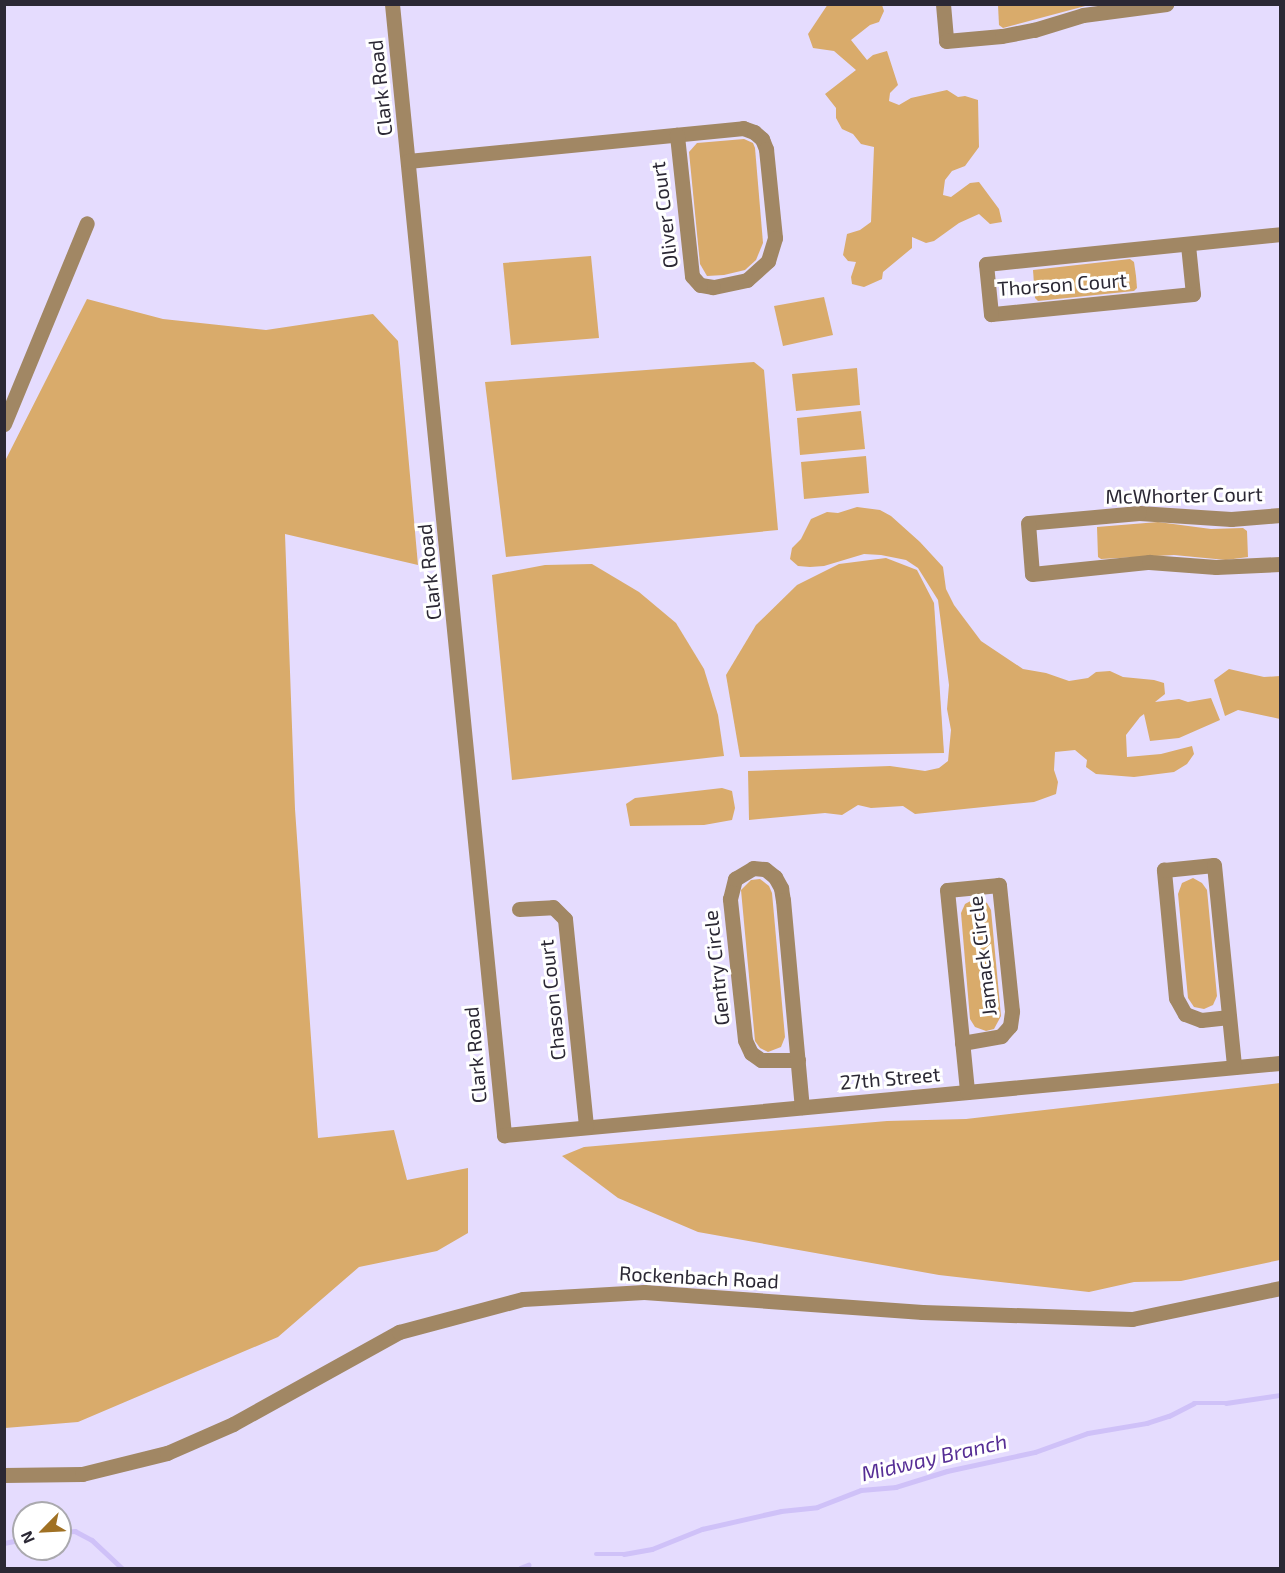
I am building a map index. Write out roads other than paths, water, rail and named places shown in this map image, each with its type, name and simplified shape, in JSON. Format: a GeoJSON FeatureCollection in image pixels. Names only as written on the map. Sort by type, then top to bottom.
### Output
{"type":"FeatureCollection","features":[{"type":"Feature","properties":{"kind":"street","name":"Clark Road"},"geometry":{"type":"LineString","coordinates":[[392,4],[504,1135]]}},
{"type":"Feature","properties":{"kind":"street"},"geometry":{"type":"LineString","coordinates":[[943,4],[946,41],[1002,36],[1034,30],[1083,15],[1166,4]]}},
{"type":"Feature","properties":{"kind":"street","name":"Oliver Court"},"geometry":{"type":"LineString","coordinates":[[408,161],[743,128],[754,132],[762,139],[766,149],[775,238],[768,261],[747,280],[713,287],[700,285],[692,276],[676,135]]}},
{"type":"Feature","properties":{"kind":"street"},"geometry":{"type":"LineString","coordinates":[[4,424],[87,223]]}},
{"type":"Feature","properties":{"kind":"street","name":"Thorson Court"},"geometry":{"type":"LineString","coordinates":[[1188,245],[1193,294],[991,314],[986,264],[1281,234]]}},
{"type":"Feature","properties":{"kind":"street","name":"McWhorter Court"},"geometry":{"type":"LineString","coordinates":[[1281,515],[1219,519],[1140,513],[1028,523],[1032,574],[1149,562],[1215,567],[1281,564]]}},
{"type":"Feature","properties":{"kind":"street"},"geometry":{"type":"LineString","coordinates":[[1229,1017],[1201,1020],[1185,1014],[1176,998],[1164,870],[1214,865],[1234,1067]]}},
{"type":"Feature","properties":{"kind":"street","name":"Gentry Circle"},"geometry":{"type":"LineString","coordinates":[[798,1060],[761,1060],[751,1053],[744,1040],[730,899],[735,879],[753,868],[765,869],[775,877],[781,888],[798,1060],[802,1107]]}},
{"type":"Feature","properties":{"kind":"street","name":"Jamack Circle"},"geometry":{"type":"LineString","coordinates":[[962,1043],[1001,1036],[1010,1026],[1012,1011],[999,885],[947,890],[962,1043],[967,1092]]}},
{"type":"Feature","properties":{"kind":"street","name":"Chason Court"},"geometry":{"type":"LineString","coordinates":[[519,909],[553,908],[565,919],[586,1128]]}},
{"type":"Feature","properties":{"kind":"street","name":"27th Street"},"geometry":{"type":"LineString","coordinates":[[504,1135],[1281,1063]]}},
{"type":"Feature","properties":{"kind":"street","name":"Rockenbach Road"},"geometry":{"type":"LineString","coordinates":[[4,1475],[82,1474],[167,1453],[233,1424],[399,1332],[523,1299],[644,1292],[922,1312],[1132,1319],[1281,1288]]}},
{"type":"Feature","properties":{"kind":"waterway","name":"Midway Branch"},"geometry":{"type":"LineString","coordinates":[[596,1554],[624,1554],[652,1549],[702,1529],[781,1511],[817,1507],[861,1490],[896,1487],[947,1471],[1035,1452],[1088,1433],[1147,1423],[1169,1416],[1194,1403],[1226,1403],[1280,1395]]}},
{"type":"Feature","properties":{"kind":"waterway","name":"Midway Branch"},"geometry":{"type":"LineString","coordinates":[[72,1531],[92,1540],[122,1568]]}},
{"type":"Feature","properties":{"kind":"waterway","name":"Midway Branch"},"geometry":{"type":"LineString","coordinates":[[4,1543],[12,1541]]}},
{"type":"Feature","properties":{"kind":"waterway","name":"Midway Branch"},"geometry":{"type":"LineString","coordinates":[[520,1568],[528,1565]]}}]}
